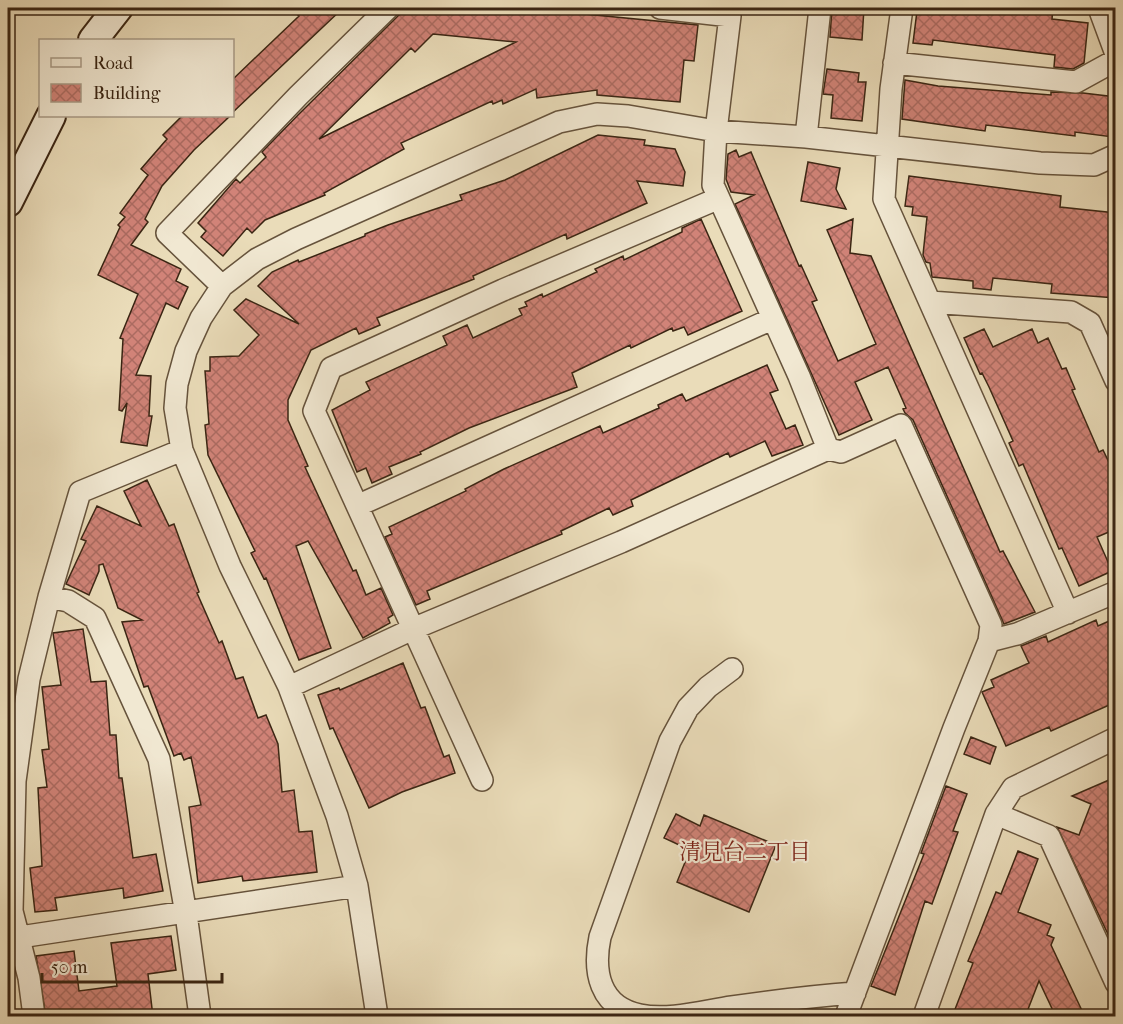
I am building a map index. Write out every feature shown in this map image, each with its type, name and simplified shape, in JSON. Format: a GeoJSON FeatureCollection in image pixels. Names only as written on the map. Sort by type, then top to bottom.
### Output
{"type":"FeatureCollection","features":[{"type":"Feature","properties":{"kind":"main road"},"geometry":{"type":"LineString","coordinates":[[94,39],[118,8]]}},
{"type":"Feature","properties":{"kind":"main road"},"geometry":{"type":"LineString","coordinates":[[8,202],[50,117]]}},
{"type":"Feature","properties":{"kind":"street"},"geometry":{"type":"LineString","coordinates":[[222,286],[167,233],[298,96],[388,8]]}},
{"type":"Feature","properties":{"kind":"street"},"geometry":{"type":"LineString","coordinates":[[660,8],[730,16],[712,185],[740,244],[828,449]]}},
{"type":"Feature","properties":{"kind":"street"},"geometry":{"type":"LineString","coordinates":[[806,137],[820,8]]}},
{"type":"Feature","properties":{"kind":"street"},"geometry":{"type":"LineString","coordinates":[[902,8],[894,63],[884,199],[1068,613]]}},
{"type":"Feature","properties":{"kind":"street"},"geometry":{"type":"LineString","coordinates":[[1099,8],[1116,54]]}},
{"type":"Feature","properties":{"kind":"street"},"geometry":{"type":"LineString","coordinates":[[894,63],[1076,82],[1116,60]]}},
{"type":"Feature","properties":{"kind":"street"},"geometry":{"type":"LineString","coordinates":[[377,1017],[357,886],[337,816],[289,687],[230,566],[182,450],[175,408],[177,384],[201,318],[222,286],[257,259],[296,240],[559,122],[597,114],[716,131],[806,137],[1040,163],[1094,165],[1116,156]]}},
{"type":"Feature","properties":{"kind":"street"},"geometry":{"type":"LineString","coordinates":[[482,780],[415,628],[314,411],[331,368],[503,290],[717,199]]}},
{"type":"Feature","properties":{"kind":"street"},"geometry":{"type":"LineString","coordinates":[[930,302],[1071,312],[1090,323],[1116,381]]}},
{"type":"Feature","properties":{"kind":"street"},"geometry":{"type":"LineString","coordinates":[[359,506],[772,319]]}},
{"type":"Feature","properties":{"kind":"street"},"geometry":{"type":"LineString","coordinates":[[289,687],[415,628],[621,542],[828,449],[841,452],[901,425],[991,625],[989,641],[846,1017]]}},
{"type":"Feature","properties":{"kind":"street"},"geometry":{"type":"LineString","coordinates":[[34,1017],[20,937],[12,911],[15,781],[29,680],[49,597],[80,492],[182,450]]}},
{"type":"Feature","properties":{"kind":"street"},"geometry":{"type":"LineString","coordinates":[[989,641],[1017,634],[1116,592]]}},
{"type":"Feature","properties":{"kind":"street"},"geometry":{"type":"LineString","coordinates":[[49,597],[68,601],[95,618],[159,759],[186,914],[200,1017]]}},
{"type":"Feature","properties":{"kind":"street"},"geometry":{"type":"LineString","coordinates":[[732,669],[708,687],[688,708],[670,741],[600,937],[596,959],[598,981],[613,1003],[640,1015],[671,1015],[787,999],[855,993]]}},
{"type":"Feature","properties":{"kind":"street"},"geometry":{"type":"LineString","coordinates":[[924,1017],[996,814],[1013,788],[1116,738]]}},
{"type":"Feature","properties":{"kind":"street"},"geometry":{"type":"LineString","coordinates":[[996,814],[1049,836],[1116,983]]}},
{"type":"Feature","properties":{"kind":"street"},"geometry":{"type":"LineString","coordinates":[[20,937],[186,914],[357,886]]}},
{"type":"Feature","properties":{"kind":"building"},"geometry":{"type":"Polygon","coordinates":[[[290,8],[343,8],[234,111],[234,78],[299,16],[290,8]]]}},
{"type":"Feature","properties":{"kind":"building"},"geometry":{"type":"Polygon","coordinates":[[[406,8],[532,9],[698,25],[694,61],[684,60],[680,102],[597,95],[597,90],[537,98],[536,89],[503,104],[502,100],[493,104],[492,101],[401,143],[404,149],[324,193],[325,195],[265,220],[252,233],[247,228],[223,256],[201,237],[206,231],[198,223],[236,179],[240,183],[266,157],[262,152],[406,8]],[[433,34],[415,52],[411,48],[319,139],[516,42],[433,34]]]}},
{"type":"Feature","properties":{"kind":"building"},"geometry":{"type":"Polygon","coordinates":[[[832,8],[864,8],[862,40],[830,37],[832,8]]]}},
{"type":"Feature","properties":{"kind":"building"},"geometry":{"type":"Polygon","coordinates":[[[939,8],[1053,8],[1052,19],[1088,23],[1084,63],[1073,69],[1054,67],[1055,55],[933,40],[932,45],[913,43],[917,11],[939,11],[939,8]]]}},
{"type":"Feature","properties":{"kind":"building"},"geometry":{"type":"Polygon","coordinates":[[[827,69],[859,73],[858,82],[866,82],[862,121],[831,118],[833,95],[823,94],[827,69]]]}},
{"type":"Feature","properties":{"kind":"building"},"geometry":{"type":"Polygon","coordinates":[[[905,80],[938,86],[1051,95],[1051,92],[1116,97],[1113,137],[1075,132],[1075,136],[986,125],[985,131],[902,119],[905,80]]]}},
{"type":"Feature","properties":{"kind":"building"},"geometry":{"type":"Polygon","coordinates":[[[181,117],[229,117],[194,150],[162,186],[145,219],[148,222],[131,245],[181,269],[176,281],[188,287],[178,309],[166,303],[136,375],[151,376],[149,416],[152,416],[147,446],[121,442],[127,403],[122,411],[119,410],[123,339],[120,338],[138,294],[98,275],[120,227],[118,225],[125,217],[120,213],[148,175],[141,169],[167,139],[163,135],[181,117]]]}},
{"type":"Feature","properties":{"kind":"building"},"geometry":{"type":"Polygon","coordinates":[[[598,135],[645,140],[644,145],[675,149],[685,172],[683,186],[637,181],[647,203],[567,239],[566,234],[473,276],[474,279],[377,318],[380,325],[359,334],[356,328],[311,350],[288,400],[288,420],[308,466],[305,467],[353,571],[356,570],[366,595],[381,588],[393,615],[388,618],[390,623],[363,638],[308,541],[296,546],[331,648],[299,660],[266,578],[264,579],[251,553],[255,551],[208,455],[205,425],[209,424],[205,371],[210,371],[210,357],[239,356],[259,335],[234,310],[246,299],[299,324],[258,286],[272,272],[388,225],[462,200],[460,195],[505,180],[598,135]]]}},
{"type":"Feature","properties":{"kind":"building"},"geometry":{"type":"Polygon","coordinates":[[[736,150],[739,157],[751,152],[799,266],[801,265],[817,300],[812,302],[838,361],[876,344],[827,230],[853,219],[850,253],[871,256],[1000,552],[1003,551],[1035,612],[1004,624],[913,420],[903,409],[906,408],[888,367],[855,382],[872,420],[839,435],[735,204],[754,195],[731,192],[726,179],[728,154],[736,150]]]}},
{"type":"Feature","properties":{"kind":"building"},"geometry":{"type":"Polygon","coordinates":[[[808,162],[840,168],[836,189],[846,209],[801,201],[808,162]]]}},
{"type":"Feature","properties":{"kind":"building"},"geometry":{"type":"Polygon","coordinates":[[[909,176],[1061,196],[1060,207],[1116,213],[1116,298],[1051,293],[1052,284],[993,278],[991,290],[973,288],[973,281],[932,277],[930,263],[926,262],[923,255],[927,217],[912,215],[913,207],[905,206],[909,176]]]}},
{"type":"Feature","properties":{"kind":"building"},"geometry":{"type":"Polygon","coordinates":[[[701,219],[742,311],[688,335],[684,327],[673,331],[672,328],[631,348],[630,345],[572,373],[577,387],[469,428],[420,452],[421,454],[389,467],[392,474],[372,483],[366,468],[357,472],[332,410],[370,390],[366,382],[447,345],[443,336],[467,325],[473,338],[522,315],[519,309],[527,306],[525,302],[542,294],[543,297],[597,272],[595,269],[623,256],[624,260],[682,232],[682,228],[701,219]]]}},
{"type":"Feature","properties":{"kind":"building"},"geometry":{"type":"Polygon","coordinates":[[[984,329],[993,347],[1032,329],[1038,343],[1048,338],[1062,369],[1066,368],[1075,389],[1072,390],[1099,452],[1103,450],[1116,477],[1116,529],[1097,537],[1112,571],[1079,586],[1062,548],[1059,549],[1023,464],[1019,466],[1009,443],[1013,441],[964,338],[984,329]]]}},
{"type":"Feature","properties":{"kind":"building"},"geometry":{"type":"Polygon","coordinates":[[[767,365],[778,390],[770,393],[786,429],[795,425],[803,445],[772,456],[765,441],[730,457],[728,453],[631,500],[633,506],[613,515],[609,508],[561,531],[562,534],[427,591],[430,599],[416,605],[385,537],[392,534],[389,527],[466,491],[465,489],[504,469],[600,426],[603,433],[659,408],[658,405],[682,394],[686,401],[767,365]]]}},
{"type":"Feature","properties":{"kind":"building"},"geometry":{"type":"Polygon","coordinates":[[[147,480],[169,526],[174,524],[199,592],[197,593],[219,643],[222,641],[236,679],[243,677],[258,718],[266,715],[278,744],[282,792],[294,790],[299,832],[312,831],[317,872],[243,881],[242,876],[198,883],[189,807],[201,805],[191,757],[184,760],[181,753],[174,756],[148,686],[144,687],[122,622],[142,620],[118,608],[103,564],[99,565],[99,571],[89,595],[66,584],[86,541],[81,539],[97,506],[141,526],[124,491],[147,480]]]}},
{"type":"Feature","properties":{"kind":"building"},"geometry":{"type":"Polygon","coordinates":[[[1116,618],[1116,702],[1051,731],[1049,727],[1006,746],[982,692],[994,687],[991,680],[1029,663],[1021,646],[1046,636],[1048,642],[1096,620],[1098,626],[1116,618]]]}},
{"type":"Feature","properties":{"kind":"building"},"geometry":{"type":"Polygon","coordinates":[[[83,629],[91,682],[106,681],[110,735],[116,735],[119,778],[122,778],[133,858],[156,854],[163,891],[124,898],[123,888],[55,898],[57,910],[35,912],[30,868],[42,866],[38,788],[47,787],[42,750],[49,749],[42,687],[61,685],[53,633],[83,629]]]}},
{"type":"Feature","properties":{"kind":"building"},"geometry":{"type":"Polygon","coordinates":[[[403,663],[421,708],[425,707],[444,757],[449,755],[455,773],[402,792],[369,808],[333,728],[330,729],[318,695],[339,688],[340,690],[403,663]]]}},
{"type":"Feature","properties":{"kind":"building"},"geometry":{"type":"Polygon","coordinates":[[[971,737],[996,747],[990,764],[964,754],[971,737]]]}},
{"type":"Feature","properties":{"kind":"building"},"geometry":{"type":"Polygon","coordinates":[[[1116,777],[1116,951],[1057,827],[1079,835],[1091,804],[1072,796],[1116,777]]]}},
{"type":"Feature","properties":{"kind":"building"},"geometry":{"type":"Polygon","coordinates":[[[946,786],[967,794],[953,831],[958,832],[932,904],[925,901],[895,995],[871,986],[924,854],[921,853],[946,786]]]}},
{"type":"Feature","properties":{"kind":"building"},"geometry":{"type":"Polygon","coordinates":[[[676,814],[700,826],[704,815],[776,845],[749,912],[677,882],[690,850],[664,838],[676,814]]]}},
{"type":"Feature","properties":{"kind":"building"},"geometry":{"type":"Polygon","coordinates":[[[1018,851],[1038,859],[1018,912],[1051,925],[1047,935],[1054,938],[1051,945],[1085,1017],[1056,1017],[1039,981],[1025,1017],[952,1017],[973,963],[968,961],[996,892],[1001,894],[1018,851]]]}},
{"type":"Feature","properties":{"kind":"building"},"geometry":{"type":"Polygon","coordinates":[[[171,936],[176,970],[148,974],[153,1017],[46,1017],[36,956],[74,951],[79,991],[117,986],[111,943],[171,936]]]}},
{"type":"Feature","properties":{"kind":"district","name":"清見台二丁目"},"geometry":{"type":"Point","coordinates":[745,852]}}]}
